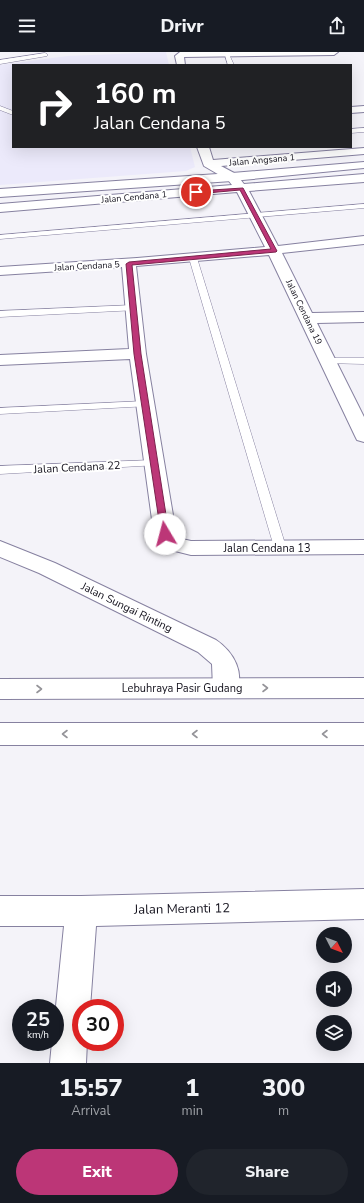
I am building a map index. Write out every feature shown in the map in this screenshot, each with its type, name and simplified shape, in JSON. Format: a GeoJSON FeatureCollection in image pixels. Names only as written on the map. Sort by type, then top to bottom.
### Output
{"type":"FeatureCollection","features":[{"type":"Feature","properties":{"kind":"main road"},"geometry":{"type":"LineString","coordinates":[[181,64],[179,56],[180,53],[226,53],[278,56],[334,52]]}},
{"type":"Feature","properties":{"kind":"main road"},"geometry":{"type":"LineString","coordinates":[[352,110],[364,109]]}},
{"type":"Feature","properties":{"kind":"main road"},"geometry":{"type":"LineString","coordinates":[[203,148],[208,164],[232,177]]}},
{"type":"Feature","properties":{"kind":"main road","name":"Jalan Angsana 1"},"geometry":{"type":"LineString","coordinates":[[208,164],[364,151]]}},
{"type":"Feature","properties":{"kind":"main road","name":"Jalan Cendana 1"},"geometry":{"type":"LineString","coordinates":[[0,193],[232,177],[364,165]]}},
{"type":"Feature","properties":{"kind":"main road","name":"Jalan Cendana 19"},"geometry":{"type":"LineString","coordinates":[[232,177],[242,189],[256,216],[327,361],[357,409],[364,436]]}},
{"type":"Feature","properties":{"kind":"main road","name":"Jalan Cendana 1"},"geometry":{"type":"LineString","coordinates":[[0,208],[364,178]]}},
{"type":"Feature","properties":{"kind":"main road","name":"Jalan Cendana 5"},"geometry":{"type":"LineString","coordinates":[[0,271],[129,264],[274,251],[364,240]]}},
{"type":"Feature","properties":{"kind":"main road"},"geometry":{"type":"LineString","coordinates":[[129,264],[138,354],[154,463]]}},
{"type":"Feature","properties":{"kind":"main road"},"geometry":{"type":"LineString","coordinates":[[307,318],[364,317]]}},
{"type":"Feature","properties":{"kind":"main road"},"geometry":{"type":"LineString","coordinates":[[0,360],[138,354]]}},
{"type":"Feature","properties":{"kind":"main road","name":"Jalan Cendana 13"},"geometry":{"type":"LineString","coordinates":[[154,463],[165,534],[171,543],[192,548],[364,547]]}},
{"type":"Feature","properties":{"kind":"main road","name":"Jalan Sungai Rinting"},"geometry":{"type":"LineString","coordinates":[[0,548],[47,568],[208,646],[220,654],[227,666],[226,688]]}},
{"type":"Feature","properties":{"kind":"main road","name":"Lebuhraya Pasir Gudang"},"geometry":{"type":"LineString","coordinates":[[0,689],[364,688]]}},
{"type":"Feature","properties":{"kind":"main road"},"geometry":{"type":"LineString","coordinates":[[0,734],[364,734]]}},
{"type":"Feature","properties":{"kind":"main road","name":"Jalan Meranti 12"},"geometry":{"type":"LineString","coordinates":[[0,911],[81,911],[364,904]]}},
{"type":"Feature","properties":{"kind":"main road"},"geometry":{"type":"LineString","coordinates":[[68,1063],[81,911]]}},
{"type":"Feature","properties":{"kind":"lane"},"geometry":{"type":"LineString","coordinates":[[226,53],[231,64]]}},
{"type":"Feature","properties":{"kind":"lane"},"geometry":{"type":"LineString","coordinates":[[0,62],[45,55]]}},
{"type":"Feature","properties":{"kind":"lane"},"geometry":{"type":"LineString","coordinates":[[0,108],[12,113]]}},
{"type":"Feature","properties":{"kind":"lane"},"geometry":{"type":"LineString","coordinates":[[352,131],[364,130]]}},
{"type":"Feature","properties":{"kind":"lane"},"geometry":{"type":"LineString","coordinates":[[0,237],[364,206]]}},
{"type":"Feature","properties":{"kind":"lane"},"geometry":{"type":"LineString","coordinates":[[193,258],[280,547]]}},
{"type":"Feature","properties":{"kind":"lane"},"geometry":{"type":"LineString","coordinates":[[0,314],[134,308]]}},
{"type":"Feature","properties":{"kind":"lane"},"geometry":{"type":"LineString","coordinates":[[327,361],[364,361]]}},
{"type":"Feature","properties":{"kind":"lane"},"geometry":{"type":"LineString","coordinates":[[0,411],[145,404]]}},
{"type":"Feature","properties":{"kind":"lane","name":"Jalan Cendana 22"},"geometry":{"type":"LineString","coordinates":[[0,470],[154,463]]}},
{"type":"Feature","properties":{"kind":"shaded area"},"geometry":{"type":"Polygon","coordinates":[[[166,52],[169,64],[12,64],[12,148],[190,148],[195,167],[186,171],[0,185],[0,65],[67,56],[166,52]]]}},
{"type":"Feature","properties":{"kind":"route"},"geometry":{"type":"LineString","coordinates":[[165,534],[138,354],[129,264],[274,251],[242,189],[196,192]]}}]}
